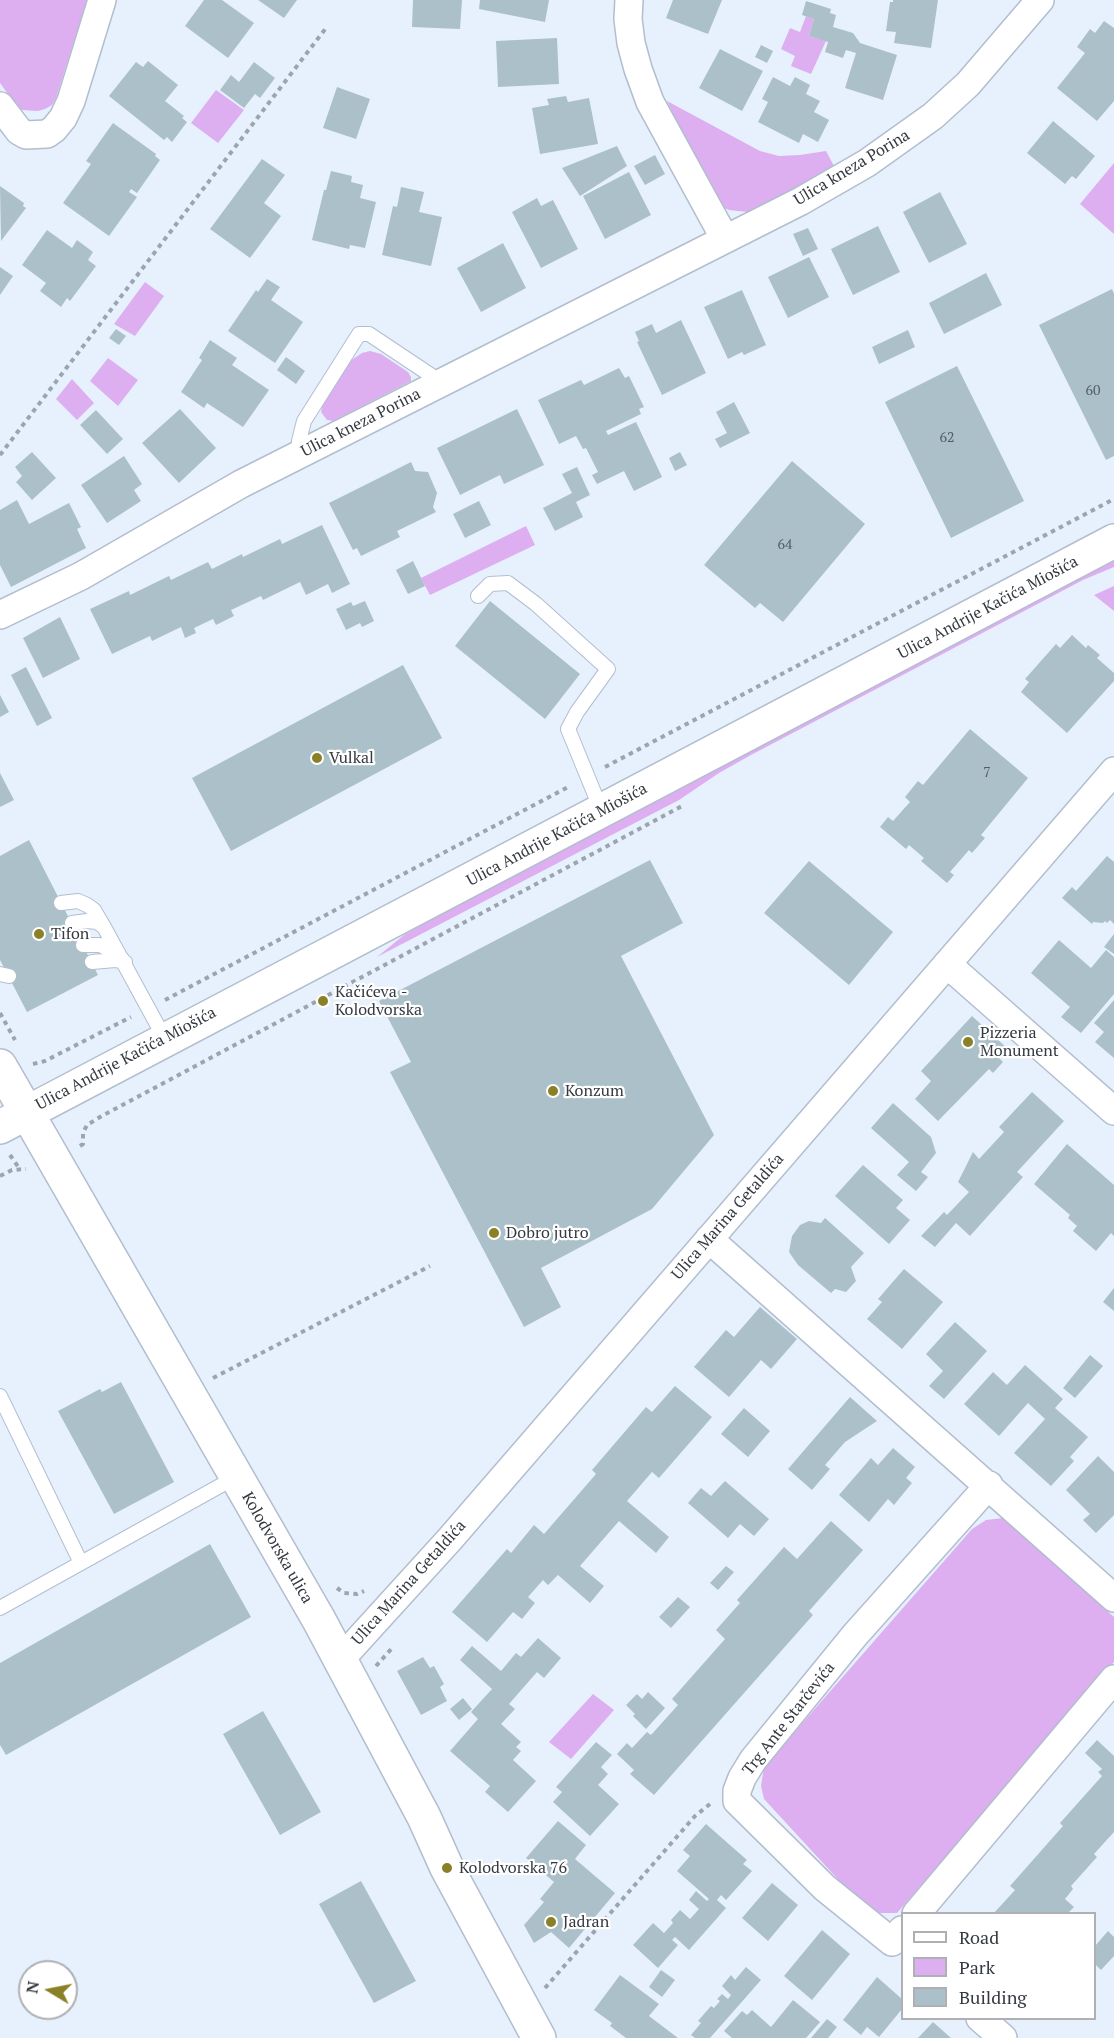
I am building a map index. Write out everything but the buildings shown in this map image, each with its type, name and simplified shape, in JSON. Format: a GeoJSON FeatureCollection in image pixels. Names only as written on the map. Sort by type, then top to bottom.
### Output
{"type":"FeatureCollection","features":[{"type":"Feature","properties":{"kind":"main road","name":"Ulica Andrije Kačića Miošića"},"geometry":{"type":"LineString","coordinates":[[14,1119],[1114,541]]}},
{"type":"Feature","properties":{"kind":"main road","name":"Kolodvorska ulica"},"geometry":{"type":"LineString","coordinates":[[0,1066],[14,1119],[236,1476],[340,1660],[424,1817],[447,1868],[531,2030]]}},
{"type":"Feature","properties":{"kind":"street"},"geometry":{"type":"LineString","coordinates":[[0,106],[19,132],[37,136],[47,134],[54,129],[63,118],[71,101],[102,0]]}},
{"type":"Feature","properties":{"kind":"street"},"geometry":{"type":"LineString","coordinates":[[629,0],[628,19],[631,44],[650,102],[725,239]]}},
{"type":"Feature","properties":{"kind":"street","name":"Ulica kneza Porina"},"geometry":{"type":"LineString","coordinates":[[0,615],[81,576],[241,484],[801,201],[867,163],[933,116],[968,84],[1040,0]]}},
{"type":"Feature","properties":{"kind":"street","name":"Ulica Marina Getaldića"},"geometry":{"type":"LineString","coordinates":[[340,1660],[450,1539],[1114,771]]}},
{"type":"Feature","properties":{"kind":"street"},"geometry":{"type":"LineString","coordinates":[[947,964],[1114,1111]]}},
{"type":"Feature","properties":{"kind":"street"},"geometry":{"type":"LineString","coordinates":[[709,1239],[1114,1598]]}},
{"type":"Feature","properties":{"kind":"street","name":"Trg Ante Starčevića"},"geometry":{"type":"LineString","coordinates":[[737,1801],[737,1791],[742,1778],[753,1760],[855,1635],[989,1485]]}},
{"type":"Feature","properties":{"kind":"street"},"geometry":{"type":"LineString","coordinates":[[918,1912],[1114,1679]]}},
{"type":"Feature","properties":{"kind":"street"},"geometry":{"type":"LineString","coordinates":[[737,1801],[825,1888],[899,1941]]}},
{"type":"Feature","properties":{"kind":"street"},"geometry":{"type":"LineString","coordinates":[[981,2020],[1003,2038]]}},
{"type":"Feature","properties":{"kind":"lane"},"geometry":{"type":"LineString","coordinates":[[298,455],[304,421],[359,334],[369,334],[441,382]]}},
{"type":"Feature","properties":{"kind":"lane"},"geometry":{"type":"LineString","coordinates":[[477,596],[490,584],[508,583],[536,604],[608,669],[577,712],[568,729],[602,812]]}},
{"type":"Feature","properties":{"kind":"lane"},"geometry":{"type":"LineString","coordinates":[[61,903],[78,901],[94,910],[165,1039]]}},
{"type":"Feature","properties":{"kind":"lane"},"geometry":{"type":"LineString","coordinates":[[72,923],[97,922],[104,927]]}},
{"type":"Feature","properties":{"kind":"lane"},"geometry":{"type":"LineString","coordinates":[[83,945],[100,945],[116,953],[125,963]]}},
{"type":"Feature","properties":{"kind":"lane"},"geometry":{"type":"LineString","coordinates":[[92,962],[115,960],[125,963]]}},
{"type":"Feature","properties":{"kind":"lane"},"geometry":{"type":"LineString","coordinates":[[0,1396],[81,1563]]}},
{"type":"Feature","properties":{"kind":"lane"},"geometry":{"type":"LineString","coordinates":[[0,1608],[236,1476]]}},
{"type":"Feature","properties":{"kind":"path"},"geometry":{"type":"LineString","coordinates":[[0,455],[326,28]]}},
{"type":"Feature","properties":{"kind":"path"},"geometry":{"type":"LineString","coordinates":[[88,1154],[83,1144],[83,1133],[87,1125],[100,1116],[333,992]]}},
{"type":"Feature","properties":{"kind":"path"},"geometry":{"type":"LineString","coordinates":[[74,1149],[83,1144]]}},
{"type":"Feature","properties":{"kind":"path"},"geometry":{"type":"LineString","coordinates":[[0,1176],[20,1169],[33,1171]]}},
{"type":"Feature","properties":{"kind":"path"},"geometry":{"type":"LineString","coordinates":[[213,1377],[430,1266]]}},
{"type":"Feature","properties":{"kind":"path"},"geometry":{"type":"LineString","coordinates":[[208,1369],[218,1388]]}},
{"type":"Feature","properties":{"kind":"path"},"geometry":{"type":"LineString","coordinates":[[332,1585],[344,1593],[357,1594],[368,1590]]}},
{"type":"Feature","properties":{"kind":"path"},"geometry":{"type":"LineString","coordinates":[[531,2030],[695,1816],[714,1801],[737,1801]]}},
{"type":"Feature","properties":{"kind":"green space"},"geometry":{"type":"Polygon","coordinates":[[[0,0],[87,0],[56,98],[52,105],[45,109],[22,110],[0,83],[0,0]]]}},
{"type":"Feature","properties":{"kind":"green space"},"geometry":{"type":"Polygon","coordinates":[[[806,16],[814,19],[809,36],[826,41],[811,74],[791,66],[795,56],[781,49],[790,28],[800,32],[806,16]]]}},
{"type":"Feature","properties":{"kind":"green space"},"geometry":{"type":"Polygon","coordinates":[[[216,90],[244,110],[218,143],[191,123],[216,90]]]}},
{"type":"Feature","properties":{"kind":"green space"},"geometry":{"type":"Polygon","coordinates":[[[667,101],[760,151],[779,156],[826,151],[834,166],[760,208],[748,212],[729,210],[722,207],[708,189],[667,101]]]}},
{"type":"Feature","properties":{"kind":"green space"},"geometry":{"type":"Polygon","coordinates":[[[1114,163],[1114,234],[1080,204],[1114,163]]]}},
{"type":"Feature","properties":{"kind":"green space"},"geometry":{"type":"Polygon","coordinates":[[[145,282],[164,296],[135,336],[114,324],[145,282]]]}},
{"type":"Feature","properties":{"kind":"green space"},"geometry":{"type":"Polygon","coordinates":[[[370,351],[381,354],[408,372],[411,381],[333,421],[327,420],[321,412],[322,407],[350,361],[370,351]]]}},
{"type":"Feature","properties":{"kind":"green space"},"geometry":{"type":"Polygon","coordinates":[[[108,358],[138,380],[118,406],[90,381],[108,358]]]}},
{"type":"Feature","properties":{"kind":"green space"},"geometry":{"type":"Polygon","coordinates":[[[72,379],[94,403],[77,420],[56,399],[72,379]]]}},
{"type":"Feature","properties":{"kind":"green space"},"geometry":{"type":"Polygon","coordinates":[[[526,526],[535,545],[430,595],[421,578],[526,526]]]}},
{"type":"Feature","properties":{"kind":"green space"},"geometry":{"type":"Polygon","coordinates":[[[1114,555],[1114,567],[1083,580],[751,755],[679,800],[377,957],[404,935],[527,865],[1114,555]]]}},
{"type":"Feature","properties":{"kind":"green space"},"geometry":{"type":"Polygon","coordinates":[[[1114,586],[1114,611],[1094,595],[1114,586]]]}},
{"type":"Feature","properties":{"kind":"green space"},"geometry":{"type":"Polygon","coordinates":[[[1003,1518],[1114,1617],[1114,1662],[897,1913],[877,1913],[858,1901],[764,1799],[761,1786],[764,1767],[972,1529],[986,1520],[1003,1518]]]}},
{"type":"Feature","properties":{"kind":"green space"},"geometry":{"type":"Polygon","coordinates":[[[593,1694],[614,1710],[571,1759],[549,1742],[593,1694]]]}},
{"type":"Feature","properties":{"kind":"place","name":"Vulkal"},"geometry":{"type":"Point","coordinates":[317,758]}},
{"type":"Feature","properties":{"kind":"place","name":"Tifon"},"geometry":{"type":"Point","coordinates":[39,934]}},
{"type":"Feature","properties":{"kind":"place","name":"Kačićeva - Kolodvorska"},"geometry":{"type":"Point","coordinates":[323,1001]}},
{"type":"Feature","properties":{"kind":"place","name":"Pizzeria Monument"},"geometry":{"type":"Point","coordinates":[968,1042]}},
{"type":"Feature","properties":{"kind":"place","name":"Konzum"},"geometry":{"type":"Point","coordinates":[553,1091]}},
{"type":"Feature","properties":{"kind":"place","name":"Dobro jutro"},"geometry":{"type":"Point","coordinates":[494,1233]}},
{"type":"Feature","properties":{"kind":"place","name":"Kolodvorska 76"},"geometry":{"type":"Point","coordinates":[447,1868]}},
{"type":"Feature","properties":{"kind":"place","name":"Jadran"},"geometry":{"type":"Point","coordinates":[551,1922]}}]}
